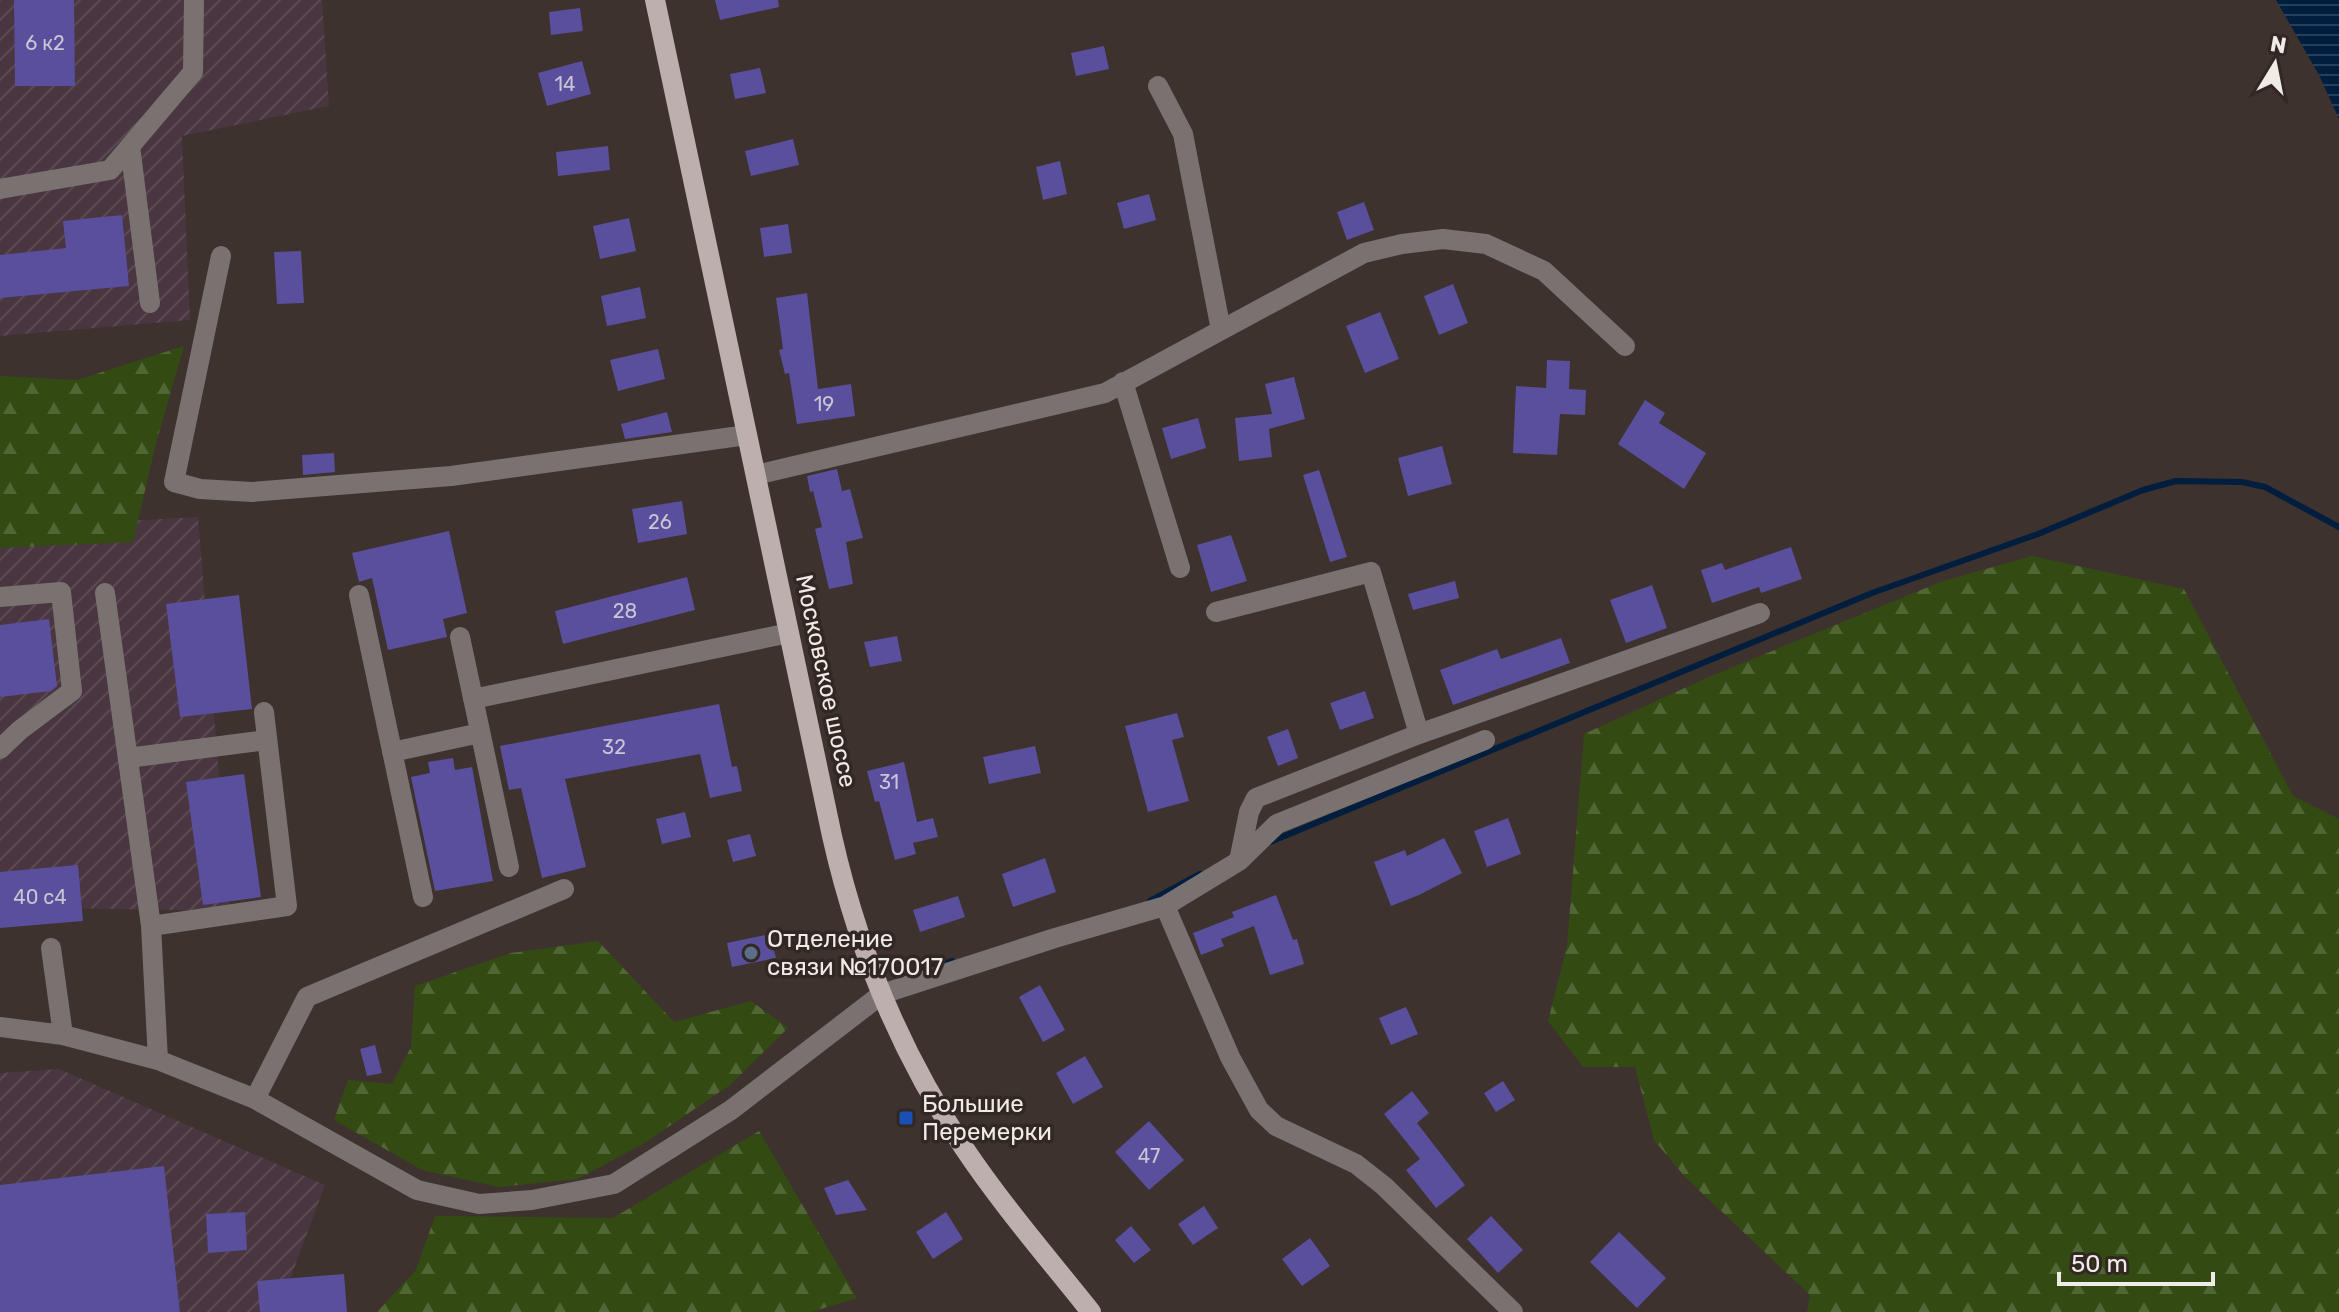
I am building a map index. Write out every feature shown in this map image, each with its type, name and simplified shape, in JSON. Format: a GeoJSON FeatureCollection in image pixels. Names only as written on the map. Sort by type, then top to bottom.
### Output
{"type":"FeatureCollection","features":[{"type":"Feature","properties":{"kind":"main road","name":"Московское шоссе"},"geometry":{"type":"LineString","coordinates":[[655,0],[837,856],[860,936],[882,994],[917,1068],[962,1145],[992,1189],[1091,1312]]}},
{"type":"Feature","properties":{"kind":"street"},"geometry":{"type":"LineString","coordinates":[[0,189],[110,170],[193,72],[194,0]]}},
{"type":"Feature","properties":{"kind":"street"},"geometry":{"type":"LineString","coordinates":[[1158,86],[1183,134],[1221,330]]}},
{"type":"Feature","properties":{"kind":"street"},"geometry":{"type":"LineString","coordinates":[[130,146],[150,303]]}},
{"type":"Feature","properties":{"kind":"street"},"geometry":{"type":"LineString","coordinates":[[756,475],[1105,393],[1364,253],[1402,244],[1443,239],[1486,244],[1544,271],[1625,346]]}},
{"type":"Feature","properties":{"kind":"street"},"geometry":{"type":"LineString","coordinates":[[221,256],[174,482],[200,489],[252,492],[451,476],[747,435]]}},
{"type":"Feature","properties":{"kind":"street"},"geometry":{"type":"LineString","coordinates":[[1123,382],[1180,568]]}},
{"type":"Feature","properties":{"kind":"street"},"geometry":{"type":"LineString","coordinates":[[1216,612],[1371,572],[1419,734]]}},
{"type":"Feature","properties":{"kind":"street"},"geometry":{"type":"LineString","coordinates":[[0,597],[61,592],[72,691],[0,749]]}},
{"type":"Feature","properties":{"kind":"street"},"geometry":{"type":"LineString","coordinates":[[105,593],[151,926],[158,1060]]}},
{"type":"Feature","properties":{"kind":"street"},"geometry":{"type":"LineString","coordinates":[[359,595],[423,897]]}},
{"type":"Feature","properties":{"kind":"street"},"geometry":{"type":"LineString","coordinates":[[1239,861],[1249,812],[1256,798],[1419,734],[1760,613]]}},
{"type":"Feature","properties":{"kind":"street"},"geometry":{"type":"LineString","coordinates":[[473,699],[789,633]]}},
{"type":"Feature","properties":{"kind":"street"},"geometry":{"type":"LineString","coordinates":[[460,637],[509,867]]}},
{"type":"Feature","properties":{"kind":"street"},"geometry":{"type":"LineString","coordinates":[[151,926],[287,906],[264,712]]}},
{"type":"Feature","properties":{"kind":"street"},"geometry":{"type":"LineString","coordinates":[[392,752],[480,733]]}},
{"type":"Feature","properties":{"kind":"street"},"geometry":{"type":"LineString","coordinates":[[128,758],[267,740]]}},
{"type":"Feature","properties":{"kind":"street"},"geometry":{"type":"LineString","coordinates":[[0,1027],[63,1035],[158,1060],[255,1099],[417,1190],[479,1204],[532,1200],[614,1184],[731,1110],[882,994],[1165,906],[1239,861],[1277,824],[1485,740]]}},
{"type":"Feature","properties":{"kind":"street"},"geometry":{"type":"LineString","coordinates":[[255,1099],[307,997],[564,889]]}},
{"type":"Feature","properties":{"kind":"street"},"geometry":{"type":"LineString","coordinates":[[1165,906],[1230,1057],[1259,1110],[1276,1126],[1356,1164],[1384,1186],[1513,1312]]}},
{"type":"Feature","properties":{"kind":"street"},"geometry":{"type":"LineString","coordinates":[[51,948],[63,1035]]}},
{"type":"Feature","properties":{"kind":"shaded area"},"geometry":{"type":"Polygon","coordinates":[[[0,0],[322,0],[329,106],[182,136],[190,320],[0,336],[0,0]]]}},
{"type":"Feature","properties":{"kind":"shaded area"},"geometry":{"type":"Polygon","coordinates":[[[198,517],[230,911],[0,907],[0,528],[198,517]]]}},
{"type":"Feature","properties":{"kind":"shaded area"},"geometry":{"type":"Polygon","coordinates":[[[59,1069],[325,1185],[278,1312],[0,1312],[0,1073],[59,1069]]]}},
{"type":"Feature","properties":{"kind":"green space"},"geometry":{"type":"Polygon","coordinates":[[[184,346],[156,443],[133,542],[0,548],[0,376],[77,380],[184,346]]]}},
{"type":"Feature","properties":{"kind":"green space"},"geometry":{"type":"Polygon","coordinates":[[[2032,556],[2184,589],[2293,796],[2339,819],[2339,1312],[1807,1312],[1810,1295],[1685,1177],[1654,1140],[1635,1067],[1583,1067],[1548,1021],[1567,946],[1584,734],[1711,676],[1943,581],[2032,556]]]}},
{"type":"Feature","properties":{"kind":"green space"},"geometry":{"type":"Polygon","coordinates":[[[598,941],[674,1022],[751,1001],[788,1028],[730,1085],[646,1142],[578,1179],[499,1187],[422,1170],[334,1120],[348,1080],[392,1084],[411,1047],[415,986],[511,953],[598,941]]]}},
{"type":"Feature","properties":{"kind":"green space"},"geometry":{"type":"Polygon","coordinates":[[[759,1131],[857,1298],[811,1312],[377,1312],[416,1270],[435,1216],[613,1218],[759,1131]]]}},
{"type":"Feature","properties":{"kind":"water"},"geometry":{"type":"Polygon","coordinates":[[[2276,0],[2339,0],[2339,119],[2319,75],[2276,0]]]}},
{"type":"Feature","properties":{"kind":"building"},"geometry":{"type":"Polygon","coordinates":[[[14,0],[74,0],[75,86],[15,86],[14,0]]]}},
{"type":"Feature","properties":{"kind":"building"},"geometry":{"type":"Polygon","coordinates":[[[715,0],[778,0],[779,7],[720,20],[715,0]]]}},
{"type":"Feature","properties":{"kind":"building"},"geometry":{"type":"Polygon","coordinates":[[[580,8],[583,31],[551,35],[549,12],[580,8]]]}},
{"type":"Feature","properties":{"kind":"building"},"geometry":{"type":"Polygon","coordinates":[[[1104,46],[1109,69],[1076,76],[1071,53],[1104,46]]]}},
{"type":"Feature","properties":{"kind":"building"},"geometry":{"type":"Polygon","coordinates":[[[582,61],[591,94],[547,106],[538,73],[582,61]]]}},
{"type":"Feature","properties":{"kind":"building"},"geometry":{"type":"Polygon","coordinates":[[[760,68],[766,93],[735,99],[730,74],[760,68]]]}},
{"type":"Feature","properties":{"kind":"building"},"geometry":{"type":"Polygon","coordinates":[[[793,139],[799,165],[751,176],[745,151],[793,139]]]}},
{"type":"Feature","properties":{"kind":"building"},"geometry":{"type":"Polygon","coordinates":[[[608,146],[610,170],[558,176],[556,152],[608,146]]]}},
{"type":"Feature","properties":{"kind":"building"},"geometry":{"type":"Polygon","coordinates":[[[1060,161],[1067,194],[1043,200],[1036,167],[1060,161]]]}},
{"type":"Feature","properties":{"kind":"building"},"geometry":{"type":"Polygon","coordinates":[[[1149,194],[1156,220],[1124,229],[1117,203],[1149,194]]]}},
{"type":"Feature","properties":{"kind":"building"},"geometry":{"type":"Polygon","coordinates":[[[1364,202],[1374,230],[1347,240],[1337,212],[1364,202]]]}},
{"type":"Feature","properties":{"kind":"building"},"geometry":{"type":"Polygon","coordinates":[[[122,215],[129,286],[0,298],[0,255],[66,248],[63,221],[122,215]]]}},
{"type":"Feature","properties":{"kind":"building"},"geometry":{"type":"Polygon","coordinates":[[[629,218],[636,251],[600,259],[593,226],[629,218]]]}},
{"type":"Feature","properties":{"kind":"building"},"geometry":{"type":"Polygon","coordinates":[[[788,224],[792,253],[764,257],[760,228],[788,224]]]}},
{"type":"Feature","properties":{"kind":"building"},"geometry":{"type":"Polygon","coordinates":[[[301,251],[304,303],[277,304],[274,252],[301,251]]]}},
{"type":"Feature","properties":{"kind":"building"},"geometry":{"type":"Polygon","coordinates":[[[1453,284],[1468,323],[1439,335],[1424,296],[1453,284]]]}},
{"type":"Feature","properties":{"kind":"building"},"geometry":{"type":"Polygon","coordinates":[[[640,287],[646,318],[607,326],[601,296],[640,287]]]}},
{"type":"Feature","properties":{"kind":"building"},"geometry":{"type":"Polygon","coordinates":[[[807,293],[818,389],[851,384],[855,416],[797,424],[789,373],[785,374],[779,350],[783,349],[776,298],[807,293]]]}},
{"type":"Feature","properties":{"kind":"building"},"geometry":{"type":"Polygon","coordinates":[[[1380,312],[1399,359],[1365,373],[1346,326],[1380,312]]]}},
{"type":"Feature","properties":{"kind":"building"},"geometry":{"type":"Polygon","coordinates":[[[658,349],[665,379],[618,391],[610,360],[658,349]]]}},
{"type":"Feature","properties":{"kind":"building"},"geometry":{"type":"Polygon","coordinates":[[[1547,360],[1570,361],[1569,389],[1586,390],[1585,415],[1560,414],[1557,455],[1513,453],[1516,386],[1546,388],[1547,360]]]}},
{"type":"Feature","properties":{"kind":"building"},"geometry":{"type":"Polygon","coordinates":[[[1294,377],[1305,419],[1269,429],[1272,457],[1239,461],[1235,418],[1272,414],[1265,384],[1294,377]]]}},
{"type":"Feature","properties":{"kind":"building"},"geometry":{"type":"Polygon","coordinates":[[[1645,400],[1665,413],[1659,423],[1706,453],[1684,489],[1618,444],[1645,400]]]}},
{"type":"Feature","properties":{"kind":"building"},"geometry":{"type":"Polygon","coordinates":[[[667,412],[672,432],[625,439],[621,424],[667,412]]]}},
{"type":"Feature","properties":{"kind":"building"},"geometry":{"type":"Polygon","coordinates":[[[1198,418],[1206,448],[1171,459],[1162,428],[1198,418]]]}},
{"type":"Feature","properties":{"kind":"building"},"geometry":{"type":"Polygon","coordinates":[[[1442,446],[1452,484],[1408,496],[1398,458],[1442,446]]]}},
{"type":"Feature","properties":{"kind":"building"},"geometry":{"type":"Polygon","coordinates":[[[334,453],[335,472],[303,475],[302,455],[334,453]]]}},
{"type":"Feature","properties":{"kind":"building"},"geometry":{"type":"Polygon","coordinates":[[[837,469],[842,491],[850,489],[863,538],[846,542],[853,584],[829,589],[815,529],[822,527],[807,476],[837,469]]]}},
{"type":"Feature","properties":{"kind":"building"},"geometry":{"type":"Polygon","coordinates":[[[1319,470],[1347,557],[1330,562],[1303,475],[1319,470]]]}},
{"type":"Feature","properties":{"kind":"building"},"geometry":{"type":"Polygon","coordinates":[[[682,501],[687,534],[638,543],[632,509],[682,501]]]}},
{"type":"Feature","properties":{"kind":"building"},"geometry":{"type":"Polygon","coordinates":[[[449,531],[467,613],[443,619],[447,637],[388,650],[372,578],[359,582],[352,553],[449,531]]]}},
{"type":"Feature","properties":{"kind":"building"},"geometry":{"type":"Polygon","coordinates":[[[1231,535],[1247,581],[1211,592],[1197,545],[1231,535]]]}},
{"type":"Feature","properties":{"kind":"building"},"geometry":{"type":"Polygon","coordinates":[[[1791,547],[1802,579],[1761,593],[1759,587],[1712,603],[1701,570],[1722,563],[1725,570],[1791,547]]]}},
{"type":"Feature","properties":{"kind":"building"},"geometry":{"type":"Polygon","coordinates":[[[687,577],[695,610],[563,644],[555,611],[687,577]]]}},
{"type":"Feature","properties":{"kind":"building"},"geometry":{"type":"Polygon","coordinates":[[[1455,581],[1459,598],[1413,610],[1408,594],[1455,581]]]}},
{"type":"Feature","properties":{"kind":"building"},"geometry":{"type":"Polygon","coordinates":[[[1652,585],[1667,628],[1626,643],[1610,600],[1652,585]]]}},
{"type":"Feature","properties":{"kind":"building"},"geometry":{"type":"Polygon","coordinates":[[[239,595],[252,709],[180,717],[166,604],[239,595]]]}},
{"type":"Feature","properties":{"kind":"building"},"geometry":{"type":"Polygon","coordinates":[[[49,619],[57,686],[51,691],[0,697],[0,625],[49,619]]]}},
{"type":"Feature","properties":{"kind":"building"},"geometry":{"type":"Polygon","coordinates":[[[897,636],[902,661],[870,667],[864,642],[897,636]]]}},
{"type":"Feature","properties":{"kind":"building"},"geometry":{"type":"Polygon","coordinates":[[[1561,638],[1570,663],[1453,705],[1440,670],[1497,649],[1501,659],[1561,638]]]}},
{"type":"Feature","properties":{"kind":"building"},"geometry":{"type":"Polygon","coordinates":[[[1365,691],[1374,718],[1340,730],[1330,703],[1365,691]]]}},
{"type":"Feature","properties":{"kind":"building"},"geometry":{"type":"Polygon","coordinates":[[[719,704],[732,767],[737,766],[742,791],[710,798],[700,754],[565,779],[586,867],[542,878],[521,788],[509,790],[500,746],[719,704]]]}},
{"type":"Feature","properties":{"kind":"building"},"geometry":{"type":"Polygon","coordinates":[[[1177,713],[1184,737],[1172,740],[1189,801],[1148,812],[1125,726],[1177,713]]]}},
{"type":"Feature","properties":{"kind":"building"},"geometry":{"type":"Polygon","coordinates":[[[1288,729],[1298,758],[1278,766],[1267,737],[1288,729]]]}},
{"type":"Feature","properties":{"kind":"building"},"geometry":{"type":"Polygon","coordinates":[[[1035,746],[1041,773],[989,784],[983,757],[1035,746]]]}},
{"type":"Feature","properties":{"kind":"building"},"geometry":{"type":"Polygon","coordinates":[[[453,758],[455,770],[472,767],[493,881],[435,891],[411,777],[430,773],[428,762],[453,758]]]}},
{"type":"Feature","properties":{"kind":"building"},"geometry":{"type":"Polygon","coordinates":[[[904,762],[917,822],[933,818],[938,837],[913,843],[916,854],[895,860],[879,801],[875,802],[867,771],[904,762]]]}},
{"type":"Feature","properties":{"kind":"building"},"geometry":{"type":"Polygon","coordinates":[[[244,774],[261,897],[203,905],[186,782],[244,774]]]}},
{"type":"Feature","properties":{"kind":"building"},"geometry":{"type":"Polygon","coordinates":[[[685,812],[691,837],[662,844],[656,819],[685,812]]]}},
{"type":"Feature","properties":{"kind":"building"},"geometry":{"type":"Polygon","coordinates":[[[1508,818],[1521,854],[1487,867],[1474,831],[1508,818]]]}},
{"type":"Feature","properties":{"kind":"building"},"geometry":{"type":"Polygon","coordinates":[[[750,834],[756,856],[733,862],[727,840],[750,834]]]}},
{"type":"Feature","properties":{"kind":"building"},"geometry":{"type":"Polygon","coordinates":[[[1444,838],[1462,873],[1391,906],[1374,862],[1405,850],[1407,856],[1444,838]]]}},
{"type":"Feature","properties":{"kind":"building"},"geometry":{"type":"Polygon","coordinates":[[[1045,858],[1056,892],[1013,907],[1002,874],[1045,858]]]}},
{"type":"Feature","properties":{"kind":"building"},"geometry":{"type":"Polygon","coordinates":[[[78,865],[83,921],[0,928],[0,872],[78,865]]]}},
{"type":"Feature","properties":{"kind":"building"},"geometry":{"type":"Polygon","coordinates":[[[1276,895],[1293,940],[1297,939],[1304,964],[1270,975],[1254,926],[1221,939],[1224,946],[1201,955],[1193,933],[1234,917],[1232,912],[1276,895]]]}},
{"type":"Feature","properties":{"kind":"building"},"geometry":{"type":"Polygon","coordinates":[[[958,896],[965,917],[920,932],[913,910],[958,896]]]}},
{"type":"Feature","properties":{"kind":"building"},"geometry":{"type":"Polygon","coordinates":[[[770,934],[776,958],[732,967],[727,943],[770,934]]]}},
{"type":"Feature","properties":{"kind":"building"},"geometry":{"type":"Polygon","coordinates":[[[1040,985],[1065,1030],[1043,1042],[1019,997],[1040,985]]]}},
{"type":"Feature","properties":{"kind":"building"},"geometry":{"type":"Polygon","coordinates":[[[1406,1007],[1418,1034],[1391,1045],[1379,1018],[1406,1007]]]}},
{"type":"Feature","properties":{"kind":"building"},"geometry":{"type":"Polygon","coordinates":[[[375,1045],[382,1073],[367,1076],[360,1049],[375,1045]]]}},
{"type":"Feature","properties":{"kind":"building"},"geometry":{"type":"Polygon","coordinates":[[[1085,1056],[1103,1087],[1073,1104],[1056,1073],[1085,1056]]]}},
{"type":"Feature","properties":{"kind":"building"},"geometry":{"type":"Polygon","coordinates":[[[1503,1081],[1515,1100],[1496,1112],[1484,1093],[1503,1081]]]}},
{"type":"Feature","properties":{"kind":"building"},"geometry":{"type":"Polygon","coordinates":[[[1412,1091],[1429,1113],[1417,1123],[1465,1185],[1436,1208],[1406,1170],[1420,1159],[1384,1114],[1412,1091]]]}},
{"type":"Feature","properties":{"kind":"building"},"geometry":{"type":"Polygon","coordinates":[[[1149,1121],[1184,1160],[1149,1190],[1115,1152],[1149,1121]]]}},
{"type":"Feature","properties":{"kind":"building"},"geometry":{"type":"Polygon","coordinates":[[[164,1166],[180,1312],[0,1312],[0,1185],[164,1166]]]}},
{"type":"Feature","properties":{"kind":"building"},"geometry":{"type":"Polygon","coordinates":[[[848,1180],[867,1210],[836,1215],[824,1188],[848,1180]]]}},
{"type":"Feature","properties":{"kind":"building"},"geometry":{"type":"Polygon","coordinates":[[[1204,1206],[1218,1228],[1193,1245],[1178,1224],[1204,1206]]]}},
{"type":"Feature","properties":{"kind":"building"},"geometry":{"type":"Polygon","coordinates":[[[245,1212],[247,1250],[208,1253],[206,1214],[245,1212]]]}},
{"type":"Feature","properties":{"kind":"building"},"geometry":{"type":"Polygon","coordinates":[[[946,1212],[963,1239],[933,1259],[916,1232],[946,1212]]]}},
{"type":"Feature","properties":{"kind":"building"},"geometry":{"type":"Polygon","coordinates":[[[1491,1216],[1523,1250],[1498,1273],[1467,1239],[1491,1216]]]}},
{"type":"Feature","properties":{"kind":"building"},"geometry":{"type":"Polygon","coordinates":[[[1131,1226],[1151,1250],[1134,1263],[1115,1240],[1131,1226]]]}},
{"type":"Feature","properties":{"kind":"building"},"geometry":{"type":"Polygon","coordinates":[[[1619,1232],[1666,1278],[1637,1308],[1590,1262],[1619,1232]]]}},
{"type":"Feature","properties":{"kind":"building"},"geometry":{"type":"Polygon","coordinates":[[[1310,1238],[1330,1266],[1302,1286],[1282,1259],[1310,1238]]]}},
{"type":"Feature","properties":{"kind":"building"},"geometry":{"type":"Polygon","coordinates":[[[344,1274],[347,1312],[260,1312],[257,1281],[344,1274]]]}},
{"type":"Feature","properties":{"kind":"waterway"},"geometry":{"type":"LineString","coordinates":[[1270,842],[1872,593],[2038,534],[2143,490],[2176,481],[2242,482],[2265,487],[2339,527]]}},
{"type":"Feature","properties":{"kind":"waterway"},"geometry":{"type":"LineString","coordinates":[[1150,901],[1200,874]]}},
{"type":"Feature","properties":{"kind":"waterway"},"geometry":{"type":"LineString","coordinates":[[917,972],[952,961]]}},
{"type":"Feature","properties":{"kind":"place","name":"Отделение связи №170017"},"geometry":{"type":"Point","coordinates":[751,953]}},
{"type":"Feature","properties":{"kind":"place","name":"Большие Перемерки"},"geometry":{"type":"Point","coordinates":[906,1118]}}]}
